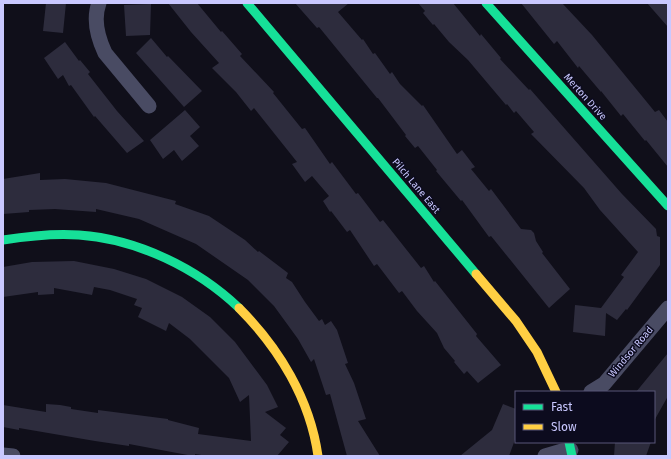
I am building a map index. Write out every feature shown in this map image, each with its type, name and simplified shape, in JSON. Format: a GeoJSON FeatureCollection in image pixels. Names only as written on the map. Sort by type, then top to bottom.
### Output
{"type":"FeatureCollection","features":[{"type":"Feature","properties":{"kind":"street"},"geometry":{"type":"LineString","coordinates":[[99,3],[96,15],[101,46],[105,53],[149,106]]}},
{"type":"Feature","properties":{"kind":"street","name":"Pilch Lane East"},"geometry":{"type":"LineString","coordinates":[[247,3],[516,321],[537,352],[556,391]]}},
{"type":"Feature","properties":{"kind":"street","name":"Merton Drive"},"geometry":{"type":"LineString","coordinates":[[486,3],[668,206]]}},
{"type":"Feature","properties":{"kind":"street"},"geometry":{"type":"LineString","coordinates":[[3,240],[61,234],[104,238],[146,250],[185,267],[201,277],[234,303],[251,320],[286,366],[304,404],[314,433],[318,456]]}},
{"type":"Feature","properties":{"kind":"street","name":"Windsor Road"},"geometry":{"type":"LineString","coordinates":[[593,391],[604,384],[668,308]]}},
{"type":"Feature","properties":{"kind":"street"},"geometry":{"type":"LineString","coordinates":[[545,456],[571,449]]}},
{"type":"Feature","properties":{"kind":"street"},"geometry":{"type":"LineString","coordinates":[[3,455],[13,456]]}},
{"type":"Feature","properties":{"kind":"building"},"geometry":{"type":"Polygon","coordinates":[[[46,3],[66,3],[63,33],[43,31],[46,3]]]}},
{"type":"Feature","properties":{"kind":"building"},"geometry":{"type":"Polygon","coordinates":[[[168,3],[197,3],[242,54],[240,56],[274,92],[273,93],[302,129],[305,128],[330,164],[332,162],[356,194],[358,193],[380,222],[383,220],[421,268],[424,266],[434,282],[435,281],[477,334],[476,336],[501,365],[478,383],[467,371],[464,374],[444,348],[437,333],[417,311],[402,291],[399,293],[377,264],[374,266],[350,230],[347,232],[331,211],[330,212],[323,201],[329,196],[312,176],[305,182],[292,164],[297,162],[254,108],[251,111],[236,92],[212,68],[219,63],[191,32],[168,3]]]}},
{"type":"Feature","properties":{"kind":"building"},"geometry":{"type":"Polygon","coordinates":[[[295,3],[349,3],[338,12],[362,40],[363,39],[373,54],[375,53],[390,74],[392,72],[400,84],[422,106],[423,105],[457,154],[462,150],[475,167],[471,169],[489,191],[491,189],[521,229],[531,230],[534,233],[536,241],[543,252],[542,253],[570,289],[549,308],[491,236],[489,237],[462,200],[461,201],[436,171],[437,170],[418,146],[415,148],[405,136],[406,135],[378,98],[319,27],[317,28],[295,3]]]}},
{"type":"Feature","properties":{"kind":"building"},"geometry":{"type":"Polygon","coordinates":[[[418,3],[453,3],[480,36],[481,34],[501,58],[500,59],[529,90],[530,89],[622,194],[656,229],[657,236],[660,237],[660,265],[627,310],[626,309],[617,320],[606,313],[605,336],[573,332],[575,305],[601,308],[624,277],[621,275],[638,252],[600,210],[584,188],[531,134],[534,132],[516,111],[514,113],[507,104],[506,105],[468,60],[449,42],[434,24],[433,25],[423,13],[425,11],[418,3]]]}},
{"type":"Feature","properties":{"kind":"building"},"geometry":{"type":"Polygon","coordinates":[[[521,3],[562,3],[592,35],[655,112],[659,110],[668,122],[668,167],[623,114],[621,116],[579,66],[578,68],[557,41],[554,44],[521,3]]]}},
{"type":"Feature","properties":{"kind":"building"},"geometry":{"type":"Polygon","coordinates":[[[647,3],[668,3],[668,27],[647,3]]]}},
{"type":"Feature","properties":{"kind":"building"},"geometry":{"type":"Polygon","coordinates":[[[151,4],[150,35],[126,36],[124,5],[151,4]]]}},
{"type":"Feature","properties":{"kind":"building"},"geometry":{"type":"Polygon","coordinates":[[[151,38],[167,57],[168,56],[202,91],[184,107],[136,53],[151,38]]]}},
{"type":"Feature","properties":{"kind":"building"},"geometry":{"type":"Polygon","coordinates":[[[65,42],[79,61],[80,60],[90,72],[88,74],[117,111],[144,141],[127,153],[95,116],[94,117],[71,85],[69,86],[63,75],[58,79],[44,58],[65,42]]]}},
{"type":"Feature","properties":{"kind":"building"},"geometry":{"type":"Polygon","coordinates":[[[185,110],[200,127],[190,136],[199,146],[182,161],[174,150],[163,159],[150,140],[185,110]]]}},
{"type":"Feature","properties":{"kind":"building"},"geometry":{"type":"Polygon","coordinates":[[[40,173],[40,180],[65,179],[106,183],[176,201],[175,204],[209,216],[245,240],[258,252],[259,251],[288,273],[286,278],[292,282],[319,321],[322,319],[325,325],[331,321],[337,330],[348,363],[345,364],[354,383],[366,419],[358,421],[380,456],[347,456],[330,394],[326,395],[314,359],[311,362],[298,339],[274,306],[248,280],[196,244],[139,219],[96,209],[96,212],[55,209],[29,210],[29,212],[3,214],[3,179],[40,173]]]}},
{"type":"Feature","properties":{"kind":"building"},"geometry":{"type":"Polygon","coordinates":[[[74,261],[114,269],[146,279],[182,297],[210,317],[235,342],[267,385],[278,407],[265,412],[286,428],[280,435],[289,442],[277,456],[208,456],[195,454],[195,456],[193,456],[129,444],[129,446],[19,428],[19,430],[3,427],[3,405],[46,412],[46,404],[60,405],[71,407],[71,409],[98,413],[98,410],[168,419],[199,428],[198,434],[251,441],[249,395],[240,402],[229,378],[190,339],[169,323],[166,331],[138,317],[142,308],[134,305],[137,299],[110,290],[94,287],[92,295],[54,288],[54,294],[38,295],[38,292],[3,297],[3,267],[32,262],[74,261]]]}},
{"type":"Feature","properties":{"kind":"building"},"geometry":{"type":"Polygon","coordinates":[[[668,353],[668,396],[655,419],[655,391],[637,391],[668,353]]]}},
{"type":"Feature","properties":{"kind":"building"},"geometry":{"type":"Polygon","coordinates":[[[503,404],[515,409],[515,440],[509,456],[460,456],[492,430],[503,404]]]}},
{"type":"Feature","properties":{"kind":"building"},"geometry":{"type":"Polygon","coordinates":[[[615,443],[651,443],[646,456],[614,456],[615,443]]]}},
{"type":"Feature","properties":{"kind":"traffic: fast"},"geometry":{"type":"LineString","coordinates":[[247,3],[476,274]]}},
{"type":"Feature","properties":{"kind":"traffic: fast"},"geometry":{"type":"LineString","coordinates":[[486,3],[668,206]]}},
{"type":"Feature","properties":{"kind":"traffic: fast"},"geometry":{"type":"LineString","coordinates":[[3,240],[41,235],[69,234],[123,242],[144,249],[185,268],[204,280],[239,308]]}},
{"type":"Feature","properties":{"kind":"traffic: fast"},"geometry":{"type":"LineString","coordinates":[[569,443],[572,456]]}},
{"type":"Feature","properties":{"kind":"traffic: slow"},"geometry":{"type":"LineString","coordinates":[[476,274],[516,321],[537,352],[556,391]]}},
{"type":"Feature","properties":{"kind":"traffic: slow"},"geometry":{"type":"LineString","coordinates":[[239,308],[267,340],[290,376],[308,414],[318,456]]}}]}
